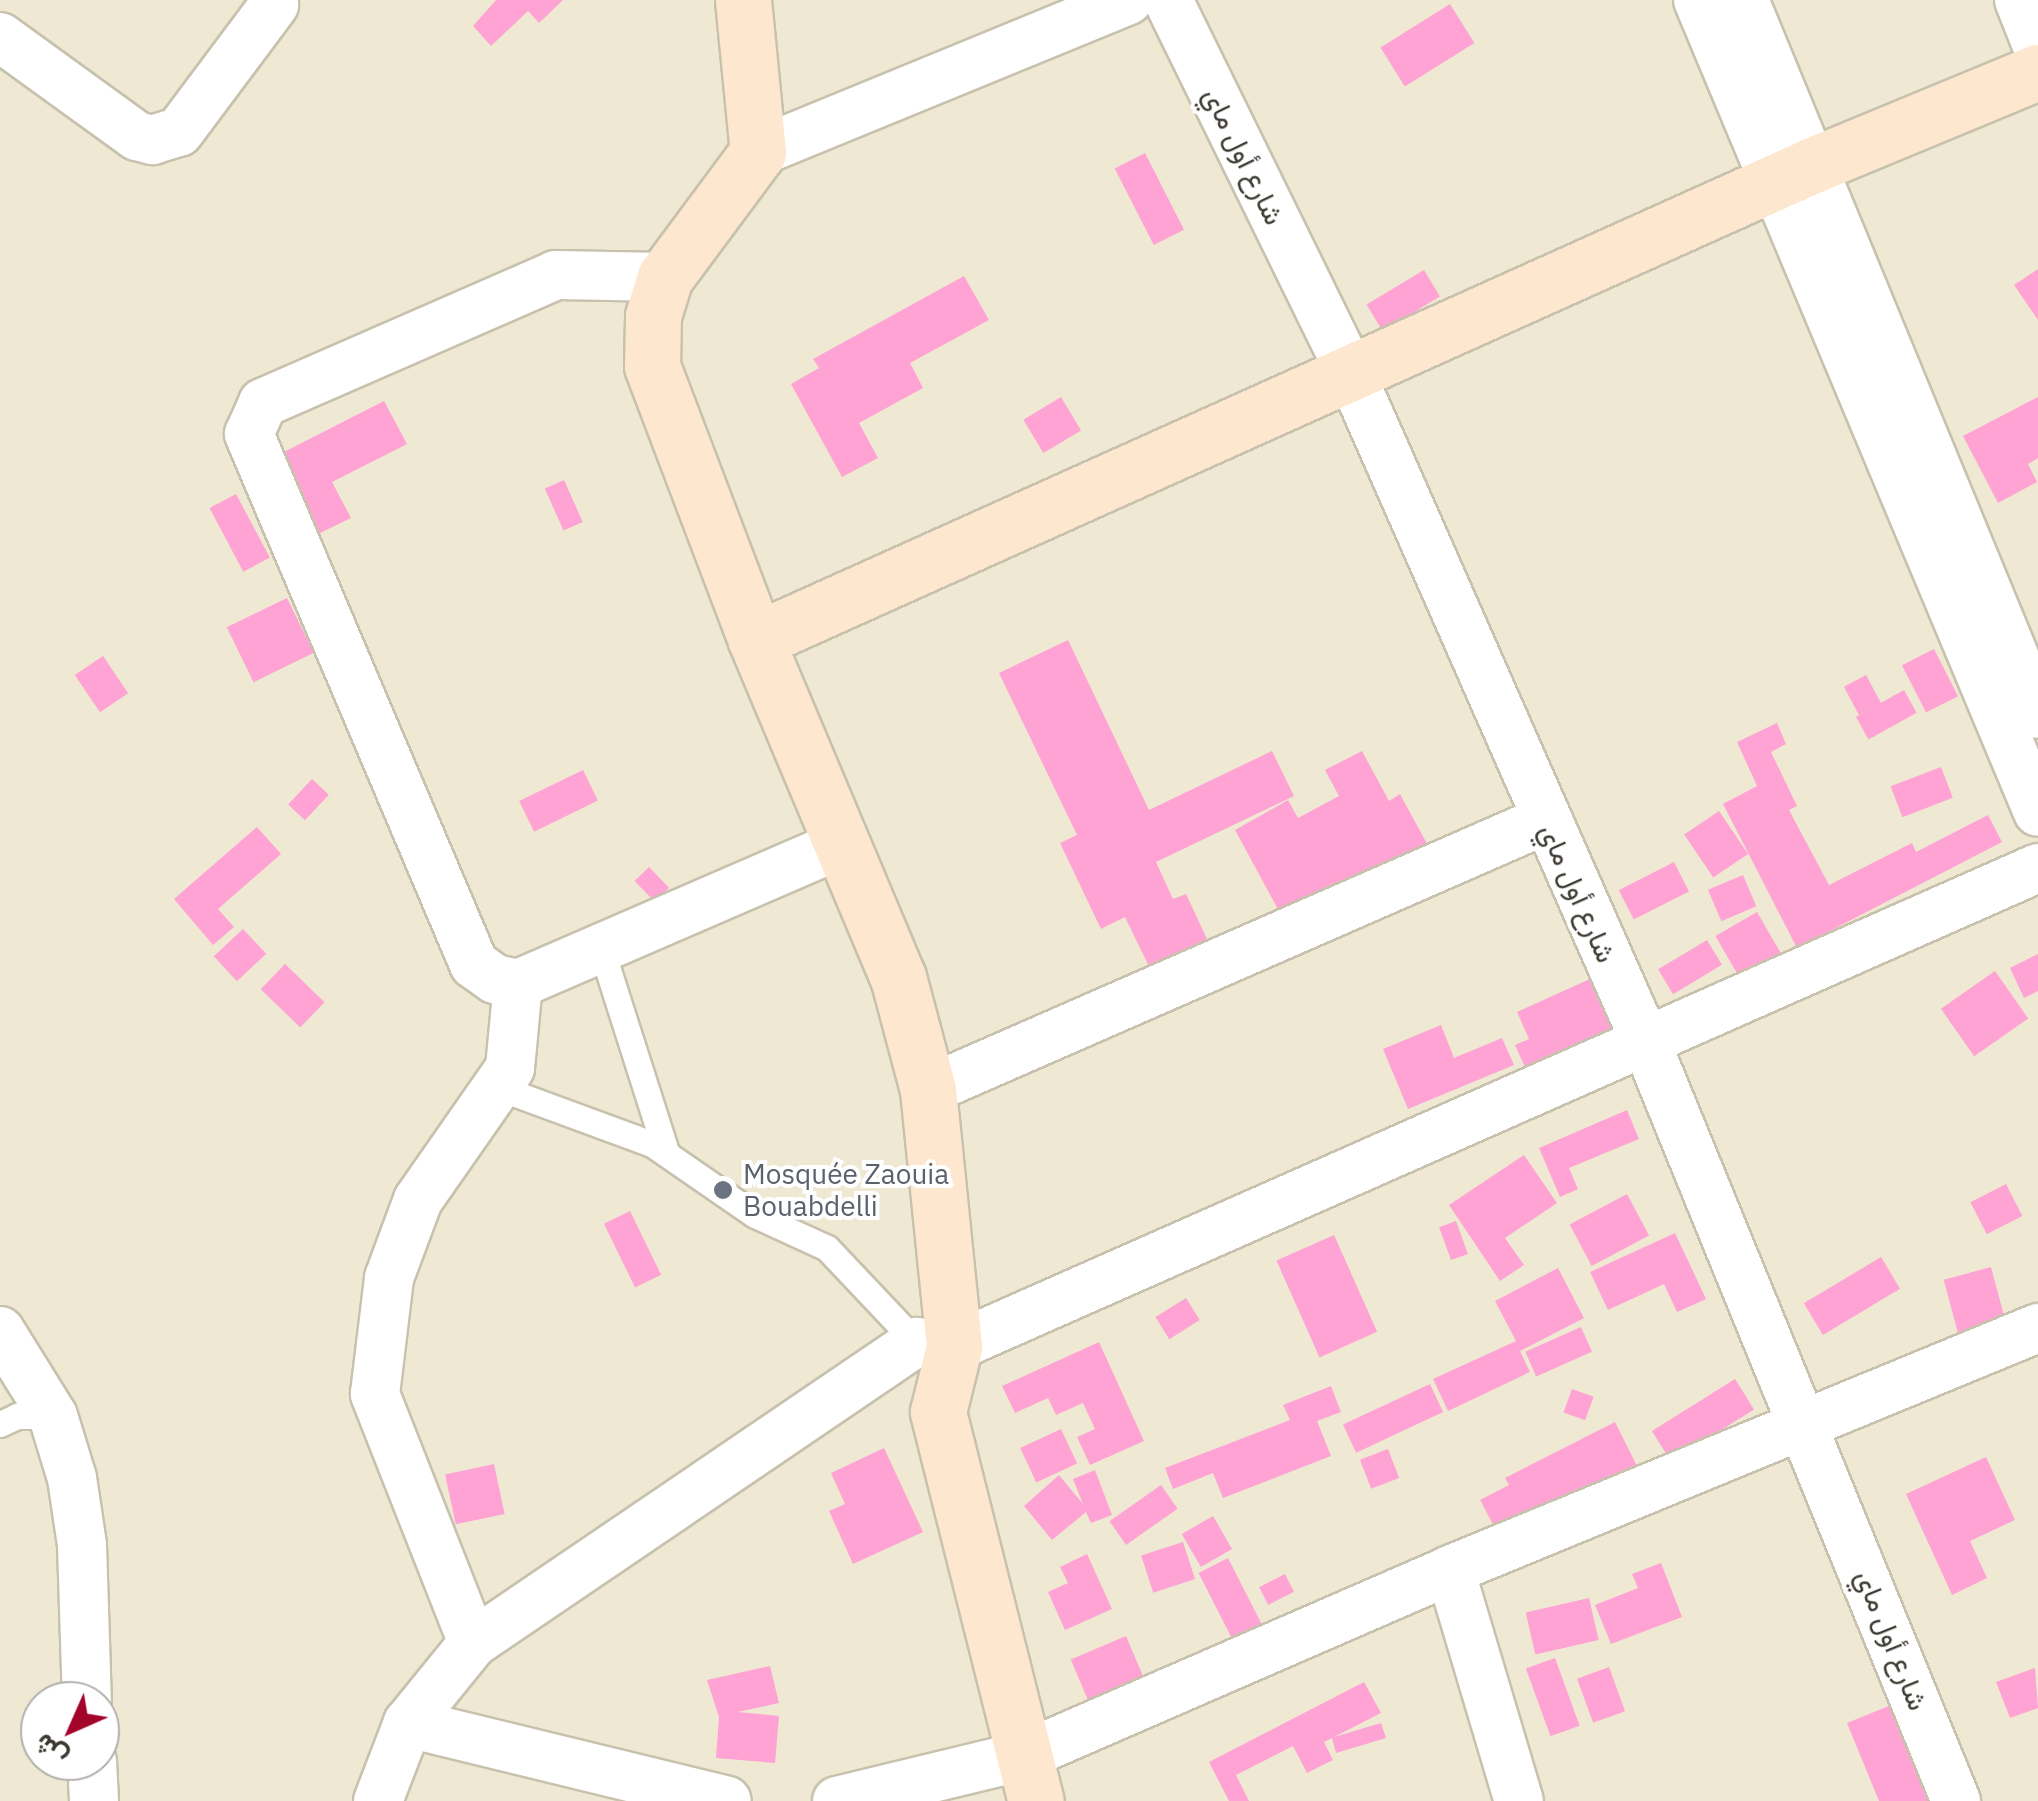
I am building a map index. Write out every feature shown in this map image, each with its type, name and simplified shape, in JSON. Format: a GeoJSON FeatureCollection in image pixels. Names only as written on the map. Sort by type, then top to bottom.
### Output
{"type":"FeatureCollection","features":[{"type":"Feature","properties":{"kind":"street"},"geometry":{"type":"LineString","coordinates":[[743,0],[758,152]]}},
{"type":"Feature","properties":{"kind":"street"},"geometry":{"type":"LineString","coordinates":[[1030,1778],[938,1412],[928,1090],[898,976],[756,640],[652,366],[653,316],[665,276],[758,152],[1128,0]]}},
{"type":"Feature","properties":{"kind":"street","name":"شارع أول ماي"},"geometry":{"type":"LineString","coordinates":[[1168,0],[1350,374],[1647,1045],[1805,1420],[1956,1801]]}},
{"type":"Feature","properties":{"kind":"street"},"geometry":{"type":"LineString","coordinates":[[1698,0],[1794,174],[2038,714]]}},
{"type":"Feature","properties":{"kind":"street"},"geometry":{"type":"LineString","coordinates":[[1744,0],[1794,174],[2038,812]]}},
{"type":"Feature","properties":{"kind":"street"},"geometry":{"type":"LineString","coordinates":[[2019,0],[2038,48]]}},
{"type":"Feature","properties":{"kind":"street"},"geometry":{"type":"LineString","coordinates":[[0,37],[137,136],[152,140],[179,132],[274,5]]}},
{"type":"Feature","properties":{"kind":"street"},"geometry":{"type":"LineString","coordinates":[[756,640],[1794,174],[2038,72]]}},
{"type":"Feature","properties":{"kind":"street"},"geometry":{"type":"LineString","coordinates":[[665,276],[556,275],[264,403],[250,422],[249,434],[474,964],[495,979],[518,984],[842,844]]}},
{"type":"Feature","properties":{"kind":"street"},"geometry":{"type":"LineString","coordinates":[[928,1090],[1545,820]]}},
{"type":"Feature","properties":{"kind":"street"},"geometry":{"type":"LineString","coordinates":[[378,1801],[408,1723],[473,1643],[935,1344],[1647,1045],[2038,868]]}},
{"type":"Feature","properties":{"kind":"street"},"geometry":{"type":"LineString","coordinates":[[473,1643],[375,1394],[389,1278],[418,1200],[510,1068],[518,984]]}},
{"type":"Feature","properties":{"kind":"street"},"geometry":{"type":"LineString","coordinates":[[837,1801],[1030,1778],[1450,1570],[1805,1420],[2038,1328]]}},
{"type":"Feature","properties":{"kind":"street"},"geometry":{"type":"LineString","coordinates":[[0,1331],[54,1416],[82,1545],[86,1681]]}},
{"type":"Feature","properties":{"kind":"street"},"geometry":{"type":"LineString","coordinates":[[1450,1570],[1519,1801]]}},
{"type":"Feature","properties":{"kind":"street"},"geometry":{"type":"LineString","coordinates":[[408,1723],[727,1801]]}},
{"type":"Feature","properties":{"kind":"lane"},"geometry":{"type":"LineString","coordinates":[[601,948],[666,1152]]}},
{"type":"Feature","properties":{"kind":"lane"},"geometry":{"type":"LineString","coordinates":[[497,1088],[666,1152],[756,1215],[827,1248],[935,1344]]}},
{"type":"Feature","properties":{"kind":"lane"},"geometry":{"type":"LineString","coordinates":[[0,1424],[17,1416],[54,1416]]}},
{"type":"Feature","properties":{"kind":"building"},"geometry":{"type":"Polygon","coordinates":[[[496,0],[563,0],[539,23],[528,11],[491,46],[473,26],[496,0]]]}},
{"type":"Feature","properties":{"kind":"building"},"geometry":{"type":"Polygon","coordinates":[[[1450,4],[1474,43],[1405,86],[1380,47],[1450,4]]]}},
{"type":"Feature","properties":{"kind":"building"},"geometry":{"type":"Polygon","coordinates":[[[1145,153],[1184,230],[1154,245],[1115,168],[1145,153]]]}},
{"type":"Feature","properties":{"kind":"building"},"geometry":{"type":"Polygon","coordinates":[[[2038,269],[2038,320],[2014,285],[2038,269]]]}},
{"type":"Feature","properties":{"kind":"building"},"geometry":{"type":"Polygon","coordinates":[[[1424,270],[1440,297],[1383,331],[1367,305],[1424,270]]]}},
{"type":"Feature","properties":{"kind":"building"},"geometry":{"type":"Polygon","coordinates":[[[964,276],[989,320],[910,363],[923,388],[859,423],[878,458],[842,477],[791,384],[819,368],[813,359],[964,276]]]}},
{"type":"Feature","properties":{"kind":"building"},"geometry":{"type":"Polygon","coordinates":[[[1061,397],[1081,430],[1043,453],[1023,420],[1061,397]]]}},
{"type":"Feature","properties":{"kind":"building"},"geometry":{"type":"Polygon","coordinates":[[[2038,397],[2038,458],[2028,464],[2037,482],[1998,503],[1963,436],[2038,397]]]}},
{"type":"Feature","properties":{"kind":"building"},"geometry":{"type":"Polygon","coordinates":[[[384,401],[407,444],[332,482],[351,518],[318,534],[278,455],[384,401]]]}},
{"type":"Feature","properties":{"kind":"building"},"geometry":{"type":"Polygon","coordinates":[[[564,480],[583,522],[564,531],[545,489],[564,480]]]}},
{"type":"Feature","properties":{"kind":"building"},"geometry":{"type":"Polygon","coordinates":[[[236,494],[270,558],[243,572],[210,508],[236,494]]]}},
{"type":"Feature","properties":{"kind":"building"},"geometry":{"type":"Polygon","coordinates":[[[287,598],[314,653],[254,682],[227,627],[287,598]]]}},
{"type":"Feature","properties":{"kind":"building"},"geometry":{"type":"Polygon","coordinates":[[[1068,640],[1149,810],[1272,751],[1294,796],[1156,862],[1173,899],[1186,894],[1214,954],[1156,981],[1125,917],[1101,929],[1060,843],[1077,835],[999,673],[1068,640]]]}},
{"type":"Feature","properties":{"kind":"building"},"geometry":{"type":"Polygon","coordinates":[[[1934,649],[1958,696],[1926,713],[1902,665],[1934,649]]]}},
{"type":"Feature","properties":{"kind":"building"},"geometry":{"type":"Polygon","coordinates":[[[103,656],[128,693],[100,712],[75,675],[103,656]]]}},
{"type":"Feature","properties":{"kind":"building"},"geometry":{"type":"Polygon","coordinates":[[[1866,675],[1881,703],[1859,715],[1844,687],[1866,675]]]}},
{"type":"Feature","properties":{"kind":"building"},"geometry":{"type":"Polygon","coordinates":[[[1904,690],[1917,713],[1869,739],[1856,717],[1904,690]]]}},
{"type":"Feature","properties":{"kind":"building"},"geometry":{"type":"Polygon","coordinates":[[[1777,723],[1786,744],[1771,752],[1797,806],[1789,810],[1829,885],[1912,843],[1916,852],[1988,815],[2002,842],[1797,948],[1723,804],[1757,786],[1737,742],[1777,723]]]}},
{"type":"Feature","properties":{"kind":"building"},"geometry":{"type":"Polygon","coordinates":[[[1362,751],[1389,801],[1400,794],[1431,851],[1286,924],[1235,830],[1288,800],[1298,818],[1339,796],[1325,770],[1362,751]]]}},
{"type":"Feature","properties":{"kind":"building"},"geometry":{"type":"Polygon","coordinates":[[[1941,767],[1953,798],[1902,817],[1891,786],[1941,767]]]}},
{"type":"Feature","properties":{"kind":"building"},"geometry":{"type":"Polygon","coordinates":[[[583,770],[598,801],[534,832],[519,801],[583,770]]]}},
{"type":"Feature","properties":{"kind":"building"},"geometry":{"type":"Polygon","coordinates":[[[312,779],[329,795],[305,820],[288,805],[312,779]]]}},
{"type":"Feature","properties":{"kind":"building"},"geometry":{"type":"Polygon","coordinates":[[[1719,811],[1748,854],[1713,878],[1684,834],[1719,811]]]}},
{"type":"Feature","properties":{"kind":"building"},"geometry":{"type":"Polygon","coordinates":[[[257,827],[281,854],[218,909],[234,927],[213,945],[174,899],[257,827]]]}},
{"type":"Feature","properties":{"kind":"building"},"geometry":{"type":"Polygon","coordinates":[[[1674,862],[1689,891],[1634,920],[1619,890],[1674,862]]]}},
{"type":"Feature","properties":{"kind":"building"},"geometry":{"type":"Polygon","coordinates":[[[649,867],[669,888],[655,902],[635,881],[649,867]]]}},
{"type":"Feature","properties":{"kind":"building"},"geometry":{"type":"Polygon","coordinates":[[[1743,875],[1756,906],[1721,921],[1708,890],[1743,875]]]}},
{"type":"Feature","properties":{"kind":"building"},"geometry":{"type":"Polygon","coordinates":[[[1757,912],[1785,960],[1743,984],[1715,936],[1757,912]]]}},
{"type":"Feature","properties":{"kind":"building"},"geometry":{"type":"Polygon","coordinates":[[[243,929],[266,954],[237,981],[214,956],[243,929]]]}},
{"type":"Feature","properties":{"kind":"building"},"geometry":{"type":"Polygon","coordinates":[[[1707,940],[1722,965],[1673,994],[1658,969],[1707,940]]]}},
{"type":"Feature","properties":{"kind":"building"},"geometry":{"type":"Polygon","coordinates":[[[2038,954],[2038,991],[2024,998],[2010,968],[2038,954]]]}},
{"type":"Feature","properties":{"kind":"building"},"geometry":{"type":"Polygon","coordinates":[[[285,964],[325,1002],[300,1027],[261,989],[285,964]]]}},
{"type":"Feature","properties":{"kind":"building"},"geometry":{"type":"Polygon","coordinates":[[[1995,971],[2028,1019],[1974,1056],[1941,1009],[1995,971]]]}},
{"type":"Feature","properties":{"kind":"building"},"geometry":{"type":"Polygon","coordinates":[[[1590,979],[1614,1034],[1528,1074],[1515,1045],[1529,1039],[1517,1012],[1590,979]]]}},
{"type":"Feature","properties":{"kind":"building"},"geometry":{"type":"Polygon","coordinates":[[[1441,1025],[1454,1058],[1502,1038],[1514,1065],[1408,1109],[1383,1049],[1441,1025]]]}},
{"type":"Feature","properties":{"kind":"building"},"geometry":{"type":"Polygon","coordinates":[[[1627,1110],[1639,1139],[1569,1168],[1578,1189],[1560,1197],[1539,1148],[1627,1110]]]}},
{"type":"Feature","properties":{"kind":"building"},"geometry":{"type":"Polygon","coordinates":[[[1524,1155],[1557,1203],[1505,1238],[1524,1265],[1500,1281],[1449,1205],[1524,1155]]]}},
{"type":"Feature","properties":{"kind":"building"},"geometry":{"type":"Polygon","coordinates":[[[2006,1184],[2022,1216],[1987,1234],[1970,1202],[2006,1184]]]}},
{"type":"Feature","properties":{"kind":"building"},"geometry":{"type":"Polygon","coordinates":[[[1627,1194],[1649,1235],[1592,1266],[1570,1225],[1627,1194]]]}},
{"type":"Feature","properties":{"kind":"building"},"geometry":{"type":"Polygon","coordinates":[[[630,1211],[661,1275],[635,1288],[604,1224],[630,1211]]]}},
{"type":"Feature","properties":{"kind":"building"},"geometry":{"type":"Polygon","coordinates":[[[1456,1221],[1468,1254],[1451,1260],[1439,1227],[1456,1221]]]}},
{"type":"Feature","properties":{"kind":"building"},"geometry":{"type":"Polygon","coordinates":[[[1675,1233],[1706,1299],[1677,1312],[1664,1284],[1608,1310],[1590,1272],[1675,1233]]]}},
{"type":"Feature","properties":{"kind":"building"},"geometry":{"type":"Polygon","coordinates":[[[1334,1235],[1377,1332],[1320,1357],[1276,1261],[1334,1235]]]}},
{"type":"Feature","properties":{"kind":"building"},"geometry":{"type":"Polygon","coordinates":[[[1881,1257],[1900,1289],[1823,1335],[1804,1303],[1881,1257]]]}},
{"type":"Feature","properties":{"kind":"building"},"geometry":{"type":"Polygon","coordinates":[[[1991,1267],[2005,1320],[1958,1333],[1944,1280],[1991,1267]]]}},
{"type":"Feature","properties":{"kind":"building"},"geometry":{"type":"Polygon","coordinates":[[[1558,1268],[1584,1318],[1520,1351],[1530,1372],[1448,1411],[1433,1379],[1516,1341],[1495,1301],[1558,1268]]]}},
{"type":"Feature","properties":{"kind":"building"},"geometry":{"type":"Polygon","coordinates":[[[1186,1298],[1200,1320],[1169,1339],[1155,1317],[1186,1298]]]}},
{"type":"Feature","properties":{"kind":"building"},"geometry":{"type":"Polygon","coordinates":[[[1581,1327],[1592,1352],[1536,1376],[1525,1352],[1581,1327]]]}},
{"type":"Feature","properties":{"kind":"building"},"geometry":{"type":"Polygon","coordinates":[[[1099,1342],[1144,1441],[1090,1465],[1077,1437],[1095,1429],[1083,1403],[1056,1415],[1048,1398],[1015,1413],[1002,1386],[1099,1342]]]}},
{"type":"Feature","properties":{"kind":"building"},"geometry":{"type":"Polygon","coordinates":[[[1735,1379],[1754,1410],[1671,1461],[1652,1431],[1735,1379]]]}},
{"type":"Feature","properties":{"kind":"building"},"geometry":{"type":"Polygon","coordinates":[[[1430,1384],[1443,1412],[1356,1453],[1343,1425],[1430,1384]]]}},
{"type":"Feature","properties":{"kind":"building"},"geometry":{"type":"Polygon","coordinates":[[[1331,1386],[1341,1412],[1317,1421],[1331,1456],[1223,1498],[1213,1473],[1173,1489],[1165,1468],[1290,1420],[1283,1405],[1331,1386]]]}},
{"type":"Feature","properties":{"kind":"building"},"geometry":{"type":"Polygon","coordinates":[[[1572,1389],[1594,1397],[1585,1420],[1563,1412],[1572,1389]]]}},
{"type":"Feature","properties":{"kind":"building"},"geometry":{"type":"Polygon","coordinates":[[[1615,1422],[1637,1466],[1532,1520],[1504,1545],[1480,1500],[1509,1485],[1505,1478],[1615,1422]]]}},
{"type":"Feature","properties":{"kind":"building"},"geometry":{"type":"Polygon","coordinates":[[[1061,1429],[1077,1463],[1036,1482],[1020,1448],[1061,1429]]]}},
{"type":"Feature","properties":{"kind":"building"},"geometry":{"type":"Polygon","coordinates":[[[884,1448],[923,1532],[853,1564],[829,1511],[845,1504],[831,1473],[884,1448]]]}},
{"type":"Feature","properties":{"kind":"building"},"geometry":{"type":"Polygon","coordinates":[[[1388,1449],[1399,1478],[1371,1489],[1360,1460],[1388,1449]]]}},
{"type":"Feature","properties":{"kind":"building"},"geometry":{"type":"Polygon","coordinates":[[[1986,1457],[2015,1520],[1970,1541],[1987,1578],[1952,1595],[1906,1494],[1986,1457]]]}},
{"type":"Feature","properties":{"kind":"building"},"geometry":{"type":"Polygon","coordinates":[[[494,1464],[505,1514],[456,1524],[445,1474],[494,1464]]]}},
{"type":"Feature","properties":{"kind":"building"},"geometry":{"type":"Polygon","coordinates":[[[1095,1470],[1112,1515],[1091,1523],[1086,1512],[1052,1540],[1024,1506],[1059,1475],[1083,1504],[1073,1479],[1095,1470]]]}},
{"type":"Feature","properties":{"kind":"building"},"geometry":{"type":"Polygon","coordinates":[[[1161,1485],[1178,1509],[1126,1545],[1109,1521],[1161,1485]]]}},
{"type":"Feature","properties":{"kind":"building"},"geometry":{"type":"Polygon","coordinates":[[[1213,1516],[1232,1549],[1201,1567],[1182,1534],[1213,1516]]]}},
{"type":"Feature","properties":{"kind":"building"},"geometry":{"type":"Polygon","coordinates":[[[1183,1542],[1195,1579],[1153,1593],[1141,1556],[1183,1542]]]}},
{"type":"Feature","properties":{"kind":"building"},"geometry":{"type":"Polygon","coordinates":[[[1087,1554],[1112,1609],[1065,1630],[1048,1592],[1068,1583],[1060,1567],[1087,1554]]]}},
{"type":"Feature","properties":{"kind":"building"},"geometry":{"type":"Polygon","coordinates":[[[1228,1558],[1262,1624],[1232,1639],[1199,1573],[1228,1558]]]}},
{"type":"Feature","properties":{"kind":"building"},"geometry":{"type":"Polygon","coordinates":[[[1661,1563],[1682,1617],[1611,1644],[1595,1605],[1638,1588],[1632,1574],[1661,1563]]]}},
{"type":"Feature","properties":{"kind":"building"},"geometry":{"type":"Polygon","coordinates":[[[1285,1574],[1294,1592],[1268,1605],[1259,1587],[1285,1574]]]}},
{"type":"Feature","properties":{"kind":"building"},"geometry":{"type":"Polygon","coordinates":[[[1589,1598],[1599,1640],[1535,1655],[1526,1613],[1589,1598]]]}},
{"type":"Feature","properties":{"kind":"building"},"geometry":{"type":"Polygon","coordinates":[[[1126,1636],[1146,1682],[1090,1705],[1071,1659],[1126,1636]]]}},
{"type":"Feature","properties":{"kind":"building"},"geometry":{"type":"Polygon","coordinates":[[[1555,1658],[1580,1726],[1550,1736],[1526,1669],[1555,1658]]]}},
{"type":"Feature","properties":{"kind":"building"},"geometry":{"type":"Polygon","coordinates":[[[770,1666],[779,1703],[738,1712],[779,1716],[775,1763],[716,1758],[719,1717],[707,1680],[770,1666]]]}},
{"type":"Feature","properties":{"kind":"building"},"geometry":{"type":"Polygon","coordinates":[[[1609,1667],[1625,1711],[1593,1723],[1577,1679],[1609,1667]]]}},
{"type":"Feature","properties":{"kind":"building"},"geometry":{"type":"Polygon","coordinates":[[[2035,1668],[2038,1708],[2010,1718],[1996,1682],[2035,1668]]]}},
{"type":"Feature","properties":{"kind":"building"},"geometry":{"type":"Polygon","coordinates":[[[1364,1682],[1381,1713],[1334,1737],[1381,1723],[1386,1738],[1336,1753],[1332,1738],[1324,1742],[1333,1760],[1307,1773],[1293,1746],[1236,1775],[1249,1801],[1229,1801],[1209,1762],[1364,1682]]]}},
{"type":"Feature","properties":{"kind":"building"},"geometry":{"type":"Polygon","coordinates":[[[1901,1701],[1942,1801],[1879,1801],[1847,1723],[1901,1701]]]}},
{"type":"Feature","properties":{"kind":"place","name":"Mosquée Zaouia Bouabdelli"},"geometry":{"type":"Point","coordinates":[723,1190]}}]}
